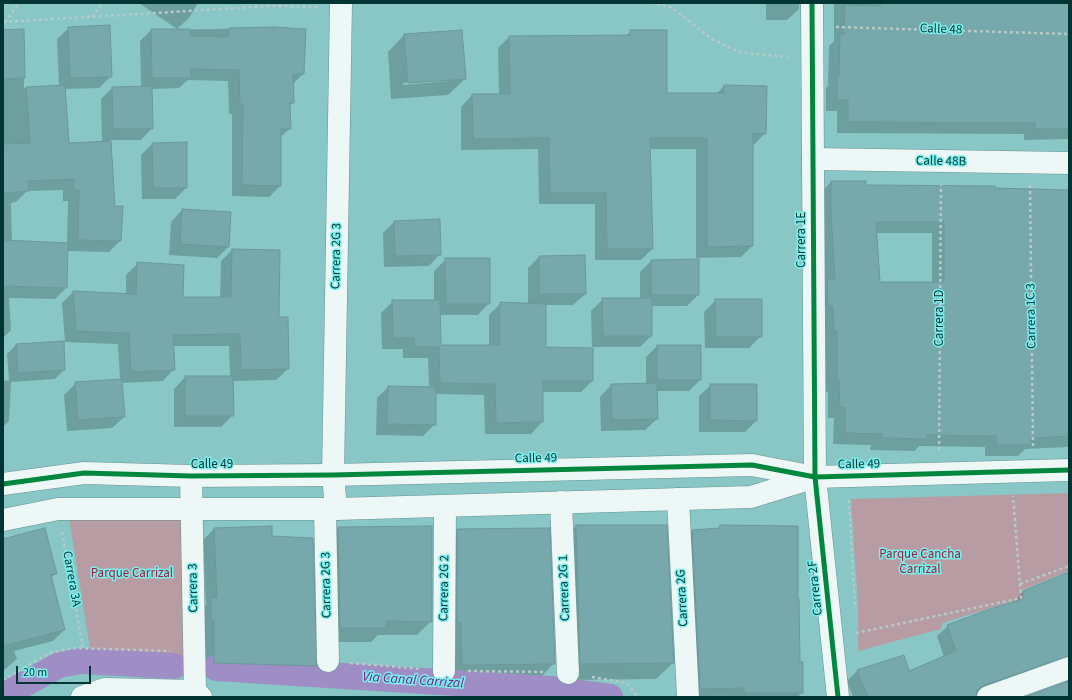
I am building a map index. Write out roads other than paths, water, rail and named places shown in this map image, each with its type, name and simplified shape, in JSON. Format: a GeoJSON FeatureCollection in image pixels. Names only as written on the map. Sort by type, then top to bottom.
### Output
{"type":"FeatureCollection","features":[{"type":"Feature","properties":{"kind":"street","name":"Carrera 1E"},"geometry":{"type":"LineString","coordinates":[[812,3],[816,477]]}},
{"type":"Feature","properties":{"kind":"street","name":"Carrera 2G 3"},"geometry":{"type":"LineString","coordinates":[[328,661],[330,509],[333,475],[341,5]]}},
{"type":"Feature","properties":{"kind":"street","name":"Calle 48B"},"geometry":{"type":"LineString","coordinates":[[813,159],[1069,163]]}},
{"type":"Feature","properties":{"kind":"street","name":"Calle 49"},"geometry":{"type":"LineString","coordinates":[[3,484],[84,473],[191,476],[333,475],[752,465],[816,477],[939,475],[1033,470],[1069,470]]}},
{"type":"Feature","properties":{"kind":"street","name":"Carrera 3"},"geometry":{"type":"LineString","coordinates":[[191,476],[195,652],[198,694]]}},
{"type":"Feature","properties":{"kind":"street","name":"Calle 49"},"geometry":{"type":"LineString","coordinates":[[3,520],[58,509],[330,509],[751,497],[816,477]]}},
{"type":"Feature","properties":{"kind":"street","name":"Carrera 2F"},"geometry":{"type":"LineString","coordinates":[[816,477],[838,697]]}},
{"type":"Feature","properties":{"kind":"street","name":"Carrera 2G"},"geometry":{"type":"LineString","coordinates":[[678,499],[688,697]]}},
{"type":"Feature","properties":{"kind":"street","name":"Carrera 2G 1"},"geometry":{"type":"LineString","coordinates":[[561,502],[568,673]]}},
{"type":"Feature","properties":{"kind":"street","name":"Carrera 2G 2"},"geometry":{"type":"LineString","coordinates":[[444,671],[445,506]]}},
{"type":"Feature","properties":{"kind":"street"},"geometry":{"type":"LineString","coordinates":[[988,697],[1069,668]]}},
{"type":"Feature","properties":{"kind":"street"},"geometry":{"type":"LineString","coordinates":[[82,697],[106,689],[198,694]]}},
{"type":"Feature","properties":{"kind":"waterway","name":"Via Canal Carrizal"},"geometry":{"type":"LineString","coordinates":[[3,696],[59,665],[81,661],[174,666]]}},
{"type":"Feature","properties":{"kind":"waterway","name":"Via Canal Carrizal"},"geometry":{"type":"LineString","coordinates":[[216,668],[550,689],[610,697]]}},
{"type":"Feature","properties":{"kind":"park label","name":"Parque Cancha Carrizal"},"geometry":{"type":"Point","coordinates":[920,562]}},
{"type":"Feature","properties":{"kind":"park label","name":"Parque Carrizal"},"geometry":{"type":"Point","coordinates":[132,574]}}]}
